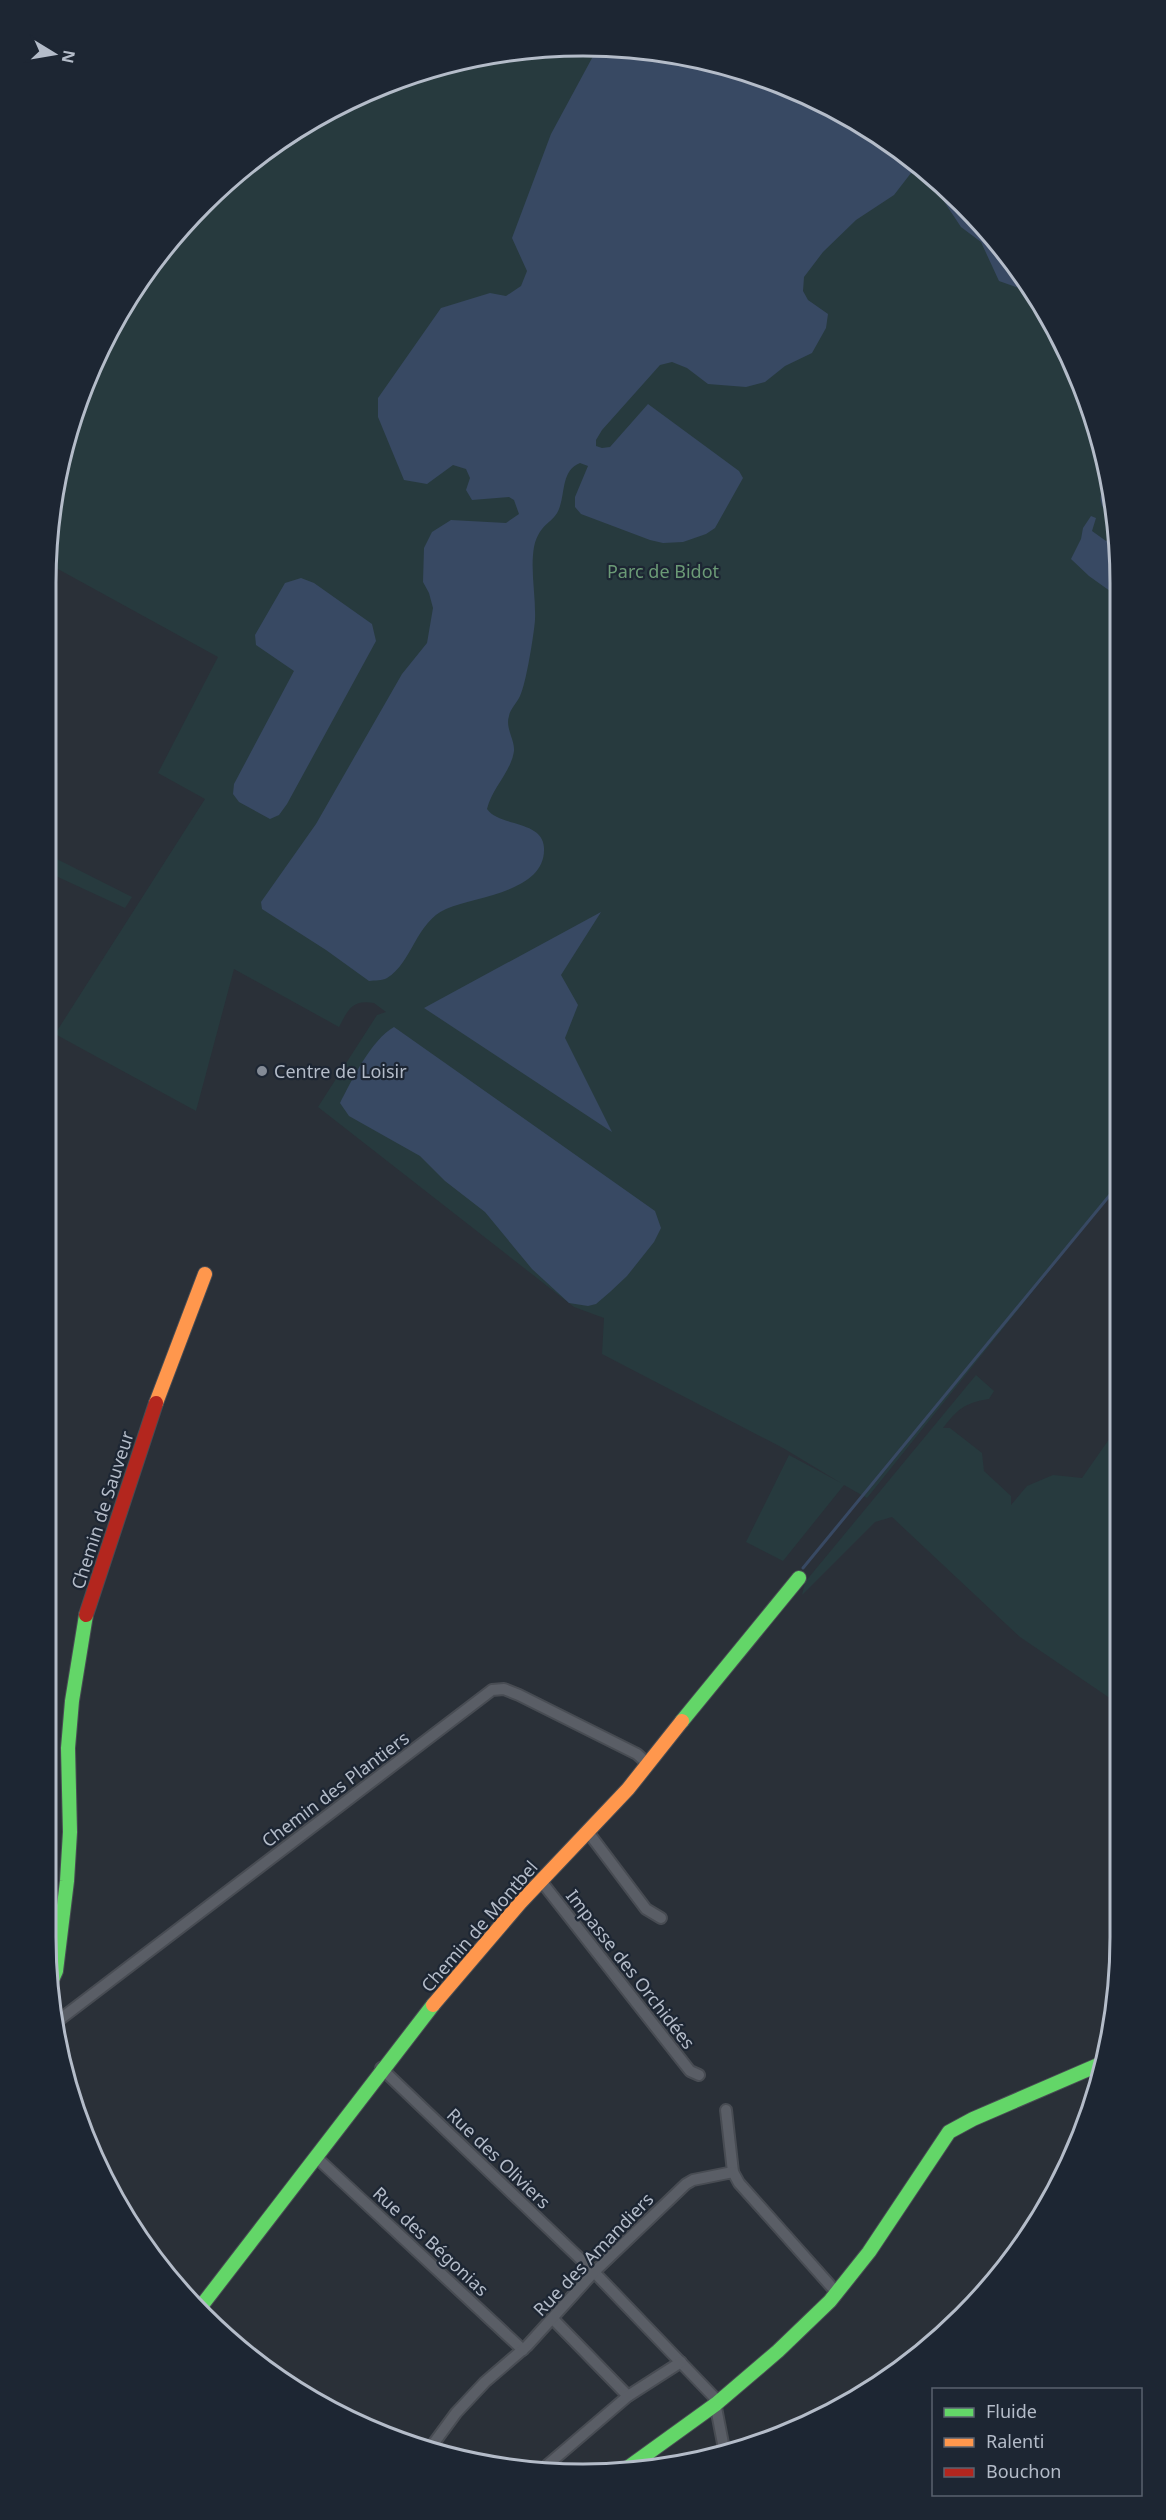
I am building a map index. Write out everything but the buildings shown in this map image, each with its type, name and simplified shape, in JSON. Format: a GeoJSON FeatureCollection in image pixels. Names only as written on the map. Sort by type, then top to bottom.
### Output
{"type":"FeatureCollection","features":[{"type":"Feature","properties":{"kind":"street","name":"Chemin de Sauveur"},"geometry":{"type":"LineString","coordinates":[[57,1965],[67,1881],[70,1832],[68,1748],[83,1626],[154,1409],[205,1274]]}},
{"type":"Feature","properties":{"kind":"street","name":"Chemin de Montbel"},"geometry":{"type":"LineString","coordinates":[[203,2303],[316,2157],[381,2068],[541,1881],[640,1777],[648,1764],[799,1578]]}},
{"type":"Feature","properties":{"kind":"street","name":"Chemin des Plantiers"},"geometry":{"type":"LineString","coordinates":[[62,2018],[492,1690],[504,1689],[519,1695],[638,1754],[648,1764]]}},
{"type":"Feature","properties":{"kind":"street"},"geometry":{"type":"LineString","coordinates":[[588,1832],[646,1909],[661,1918]]}},
{"type":"Feature","properties":{"kind":"street","name":"Impasse des Orchidées"},"geometry":{"type":"LineString","coordinates":[[541,1881],[690,2071],[699,2074]]}},
{"type":"Feature","properties":{"kind":"street"},"geometry":{"type":"LineString","coordinates":[[637,2461],[716,2404],[778,2351],[837,2293],[869,2252],[949,2132],[973,2119],[1095,2067]]}},
{"type":"Feature","properties":{"kind":"street","name":"Rue des Oliviers"},"geometry":{"type":"LineString","coordinates":[[381,2068],[594,2272],[714,2397],[716,2404]]}},
{"type":"Feature","properties":{"kind":"street"},"geometry":{"type":"LineString","coordinates":[[726,2110],[733,2172],[739,2183],[837,2293]]}},
{"type":"Feature","properties":{"kind":"street","name":"Rue des Bégonias"},"geometry":{"type":"LineString","coordinates":[[316,2157],[523,2350]]}},
{"type":"Feature","properties":{"kind":"street","name":"Rue des Amandiers"},"geometry":{"type":"LineString","coordinates":[[434,2443],[456,2413],[485,2382],[523,2350],[554,2319],[594,2272],[687,2184],[693,2180],[733,2172]]}},
{"type":"Feature","properties":{"kind":"street"},"geometry":{"type":"LineString","coordinates":[[554,2319],[628,2396]]}},
{"type":"Feature","properties":{"kind":"street"},"geometry":{"type":"LineString","coordinates":[[550,2463],[628,2396],[681,2362]]}},
{"type":"Feature","properties":{"kind":"street"},"geometry":{"type":"LineString","coordinates":[[716,2404],[724,2446]]}},
{"type":"Feature","properties":{"kind":"green space","name":"Parc de Bidot"},"geometry":{"type":"Polygon","coordinates":[[[548,57],[618,57],[652,60],[720,73],[753,83],[816,110],[876,144],[931,186],[956,210],[980,235],[1022,290],[1056,350],[1083,413],[1093,446],[1106,514],[1110,583],[1110,1195],[867,1498],[844,1485],[783,1561],[746,1542],[789,1455],[841,1483],[783,1448],[602,1354],[604,1318],[574,1307],[318,1107],[377,1015],[386,1012],[374,1003],[356,1004],[348,1011],[339,1027],[234,969],[196,1111],[56,1035],[205,799],[158,773],[218,657],[56,568],[60,514],[73,446],[96,381],[126,319],[144,290],[186,235],[235,186],[262,165],[290,144],[350,110],[413,83],[446,73],[514,60],[548,57]]]}},
{"type":"Feature","properties":{"kind":"green space"},"geometry":{"type":"Polygon","coordinates":[[[56,859],[132,897],[125,908],[56,876],[56,859]]]}},
{"type":"Feature","properties":{"kind":"green space"},"geometry":{"type":"Polygon","coordinates":[[[976,1375],[994,1391],[989,1399],[962,1408],[943,1428],[950,1428],[982,1453],[984,1471],[1011,1496],[1011,1505],[1027,1486],[1053,1475],[1082,1478],[1110,1438],[1110,1698],[1020,1637],[892,1517],[875,1522],[802,1595],[805,1582],[976,1375]]]}},
{"type":"Feature","properties":{"kind":"water"},"geometry":{"type":"Polygon","coordinates":[[[593,56],[652,60],[720,73],[785,96],[847,126],[876,144],[917,175],[911,173],[894,195],[856,220],[823,252],[804,277],[803,291],[808,300],[828,314],[826,328],[812,353],[785,366],[765,382],[746,387],[708,384],[687,368],[672,362],[660,365],[602,430],[596,440],[596,446],[610,447],[648,404],[739,471],[743,478],[715,528],[706,534],[683,542],[663,543],[581,514],[575,507],[575,497],[588,466],[580,463],[570,471],[558,512],[540,532],[534,547],[535,620],[533,636],[522,690],[508,720],[514,751],[487,809],[501,819],[529,828],[536,833],[542,839],[544,848],[542,863],[534,874],[522,883],[491,896],[459,904],[436,915],[395,971],[385,979],[369,981],[262,909],[261,902],[316,824],[402,674],[427,643],[433,608],[423,582],[424,548],[432,532],[451,520],[506,523],[519,514],[514,500],[509,497],[472,500],[466,490],[470,478],[466,469],[453,465],[427,484],[404,480],[378,417],[378,398],[441,308],[490,293],[506,296],[521,286],[527,271],[512,238],[551,134],[593,56]]]}},
{"type":"Feature","properties":{"kind":"water"},"geometry":{"type":"Polygon","coordinates":[[[938,193],[980,235],[1021,289],[999,281],[981,242],[961,227],[938,193]]]}},
{"type":"Feature","properties":{"kind":"water"},"geometry":{"type":"Polygon","coordinates":[[[1091,516],[1096,518],[1092,531],[1106,541],[1108,540],[1110,591],[1071,559],[1081,539],[1083,528],[1091,516]]]}},
{"type":"Feature","properties":{"kind":"water"},"geometry":{"type":"Polygon","coordinates":[[[301,578],[314,583],[372,624],[376,641],[287,804],[279,815],[270,819],[239,802],[233,794],[234,784],[294,671],[256,645],[255,635],[285,583],[301,578]]]}},
{"type":"Feature","properties":{"kind":"water"},"geometry":{"type":"Polygon","coordinates":[[[601,912],[561,975],[578,1005],[565,1038],[612,1132],[424,1008],[601,912]]]}},
{"type":"Feature","properties":{"kind":"water"},"geometry":{"type":"Polygon","coordinates":[[[394,1027],[655,1211],[661,1228],[654,1242],[627,1276],[596,1304],[588,1306],[569,1303],[532,1269],[485,1212],[445,1181],[420,1156],[349,1116],[340,1103],[370,1051],[394,1027]]]}},
{"type":"Feature","properties":{"kind":"waterway"},"geometry":{"type":"LineString","coordinates":[[803,1568],[1110,1195]]}},
{"type":"Feature","properties":{"kind":"traffic: fast"},"geometry":{"type":"LineString","coordinates":[[682,1721],[799,1578]]}},
{"type":"Feature","properties":{"kind":"traffic: fast"},"geometry":{"type":"LineString","coordinates":[[57,1965],[67,1881],[70,1832],[68,1748],[72,1701],[86,1615]]}},
{"type":"Feature","properties":{"kind":"traffic: fast"},"geometry":{"type":"LineString","coordinates":[[203,2303],[433,2005]]}},
{"type":"Feature","properties":{"kind":"traffic: fast"},"geometry":{"type":"LineString","coordinates":[[637,2461],[716,2404],[778,2351],[830,2301],[869,2252],[949,2132],[973,2119],[1095,2067]]}},
{"type":"Feature","properties":{"kind":"traffic: slow"},"geometry":{"type":"LineString","coordinates":[[156,1403],[205,1274]]}},
{"type":"Feature","properties":{"kind":"traffic: slow"},"geometry":{"type":"LineString","coordinates":[[433,2005],[520,1903],[628,1789],[682,1721]]}},
{"type":"Feature","properties":{"kind":"traffic: jam"},"geometry":{"type":"LineString","coordinates":[[86,1615],[156,1403]]}},
{"type":"Feature","properties":{"kind":"place","name":"Centre de Loisir"},"geometry":{"type":"Point","coordinates":[262,1071]}}]}
